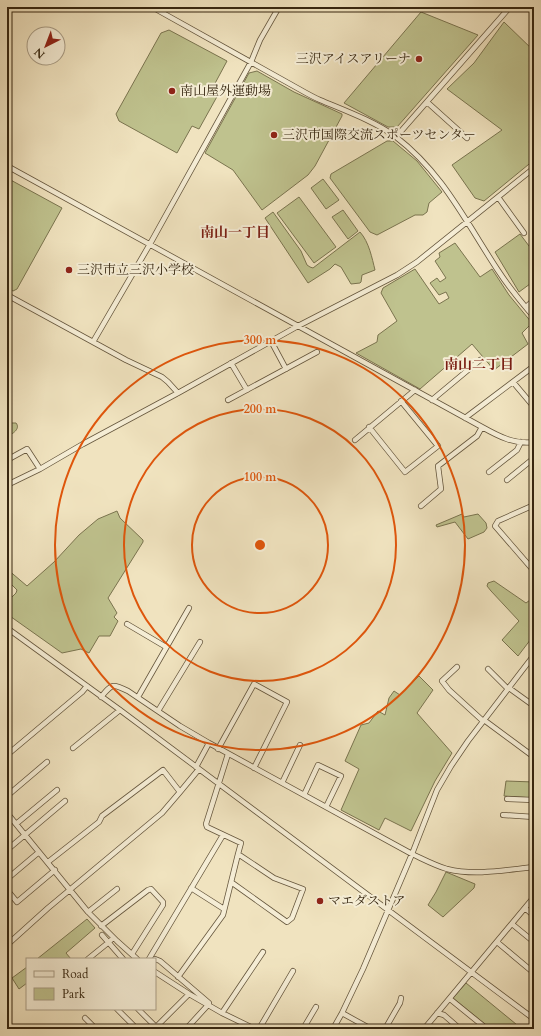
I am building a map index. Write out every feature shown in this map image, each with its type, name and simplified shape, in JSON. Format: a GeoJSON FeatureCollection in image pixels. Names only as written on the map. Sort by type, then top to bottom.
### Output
{"type":"FeatureCollection","features":[{"type":"Feature","properties":{"kind":"street"},"geometry":{"type":"LineString","coordinates":[[152,7],[299,89],[360,117],[396,137],[422,159],[445,187],[497,269],[534,317]]}},
{"type":"Feature","properties":{"kind":"street"},"geometry":{"type":"LineString","coordinates":[[93,342],[150,244],[251,62],[260,40],[279,7]]}},
{"type":"Feature","properties":{"kind":"street"},"geometry":{"type":"LineString","coordinates":[[396,137],[510,7]]}},
{"type":"Feature","properties":{"kind":"street"},"geometry":{"type":"LineString","coordinates":[[427,102],[467,138]]}},
{"type":"Feature","properties":{"kind":"street"},"geometry":{"type":"LineString","coordinates":[[7,166],[501,437],[521,442],[533,442],[534,449]]}},
{"type":"Feature","properties":{"kind":"street"},"geometry":{"type":"LineString","coordinates":[[7,485],[40,469],[270,341],[397,275],[417,262],[534,168]]}},
{"type":"Feature","properties":{"kind":"street"},"geometry":{"type":"LineString","coordinates":[[498,197],[524,233]]}},
{"type":"Feature","properties":{"kind":"street"},"geometry":{"type":"LineString","coordinates":[[7,295],[126,360],[162,377],[178,393]]}},
{"type":"Feature","properties":{"kind":"street"},"geometry":{"type":"LineString","coordinates":[[526,307],[534,300]]}},
{"type":"Feature","properties":{"kind":"street"},"geometry":{"type":"LineString","coordinates":[[270,341],[286,369]]}},
{"type":"Feature","properties":{"kind":"street"},"geometry":{"type":"LineString","coordinates":[[228,400],[317,352]]}},
{"type":"Feature","properties":{"kind":"street"},"geometry":{"type":"LineString","coordinates":[[432,400],[480,360]]}},
{"type":"Feature","properties":{"kind":"street"},"geometry":{"type":"LineString","coordinates":[[231,363],[247,390]]}},
{"type":"Feature","properties":{"kind":"street"},"geometry":{"type":"LineString","coordinates":[[465,418],[534,366]]}},
{"type":"Feature","properties":{"kind":"street"},"geometry":{"type":"LineString","coordinates":[[513,382],[534,407]]}},
{"type":"Feature","properties":{"kind":"street"},"geometry":{"type":"LineString","coordinates":[[355,440],[415,390]]}},
{"type":"Feature","properties":{"kind":"street"},"geometry":{"type":"LineString","coordinates":[[369,428],[405,472],[438,446],[401,402]]}},
{"type":"Feature","properties":{"kind":"street"},"geometry":{"type":"LineString","coordinates":[[421,506],[441,489],[438,466],[477,436],[482,427]]}},
{"type":"Feature","properties":{"kind":"street"},"geometry":{"type":"LineString","coordinates":[[489,472],[517,450],[521,442]]}},
{"type":"Feature","properties":{"kind":"street"},"geometry":{"type":"LineString","coordinates":[[7,460],[27,449],[40,469]]}},
{"type":"Feature","properties":{"kind":"street"},"geometry":{"type":"LineString","coordinates":[[507,480],[534,458]]}},
{"type":"Feature","properties":{"kind":"street"},"geometry":{"type":"LineString","coordinates":[[534,505],[498,521],[495,526],[534,571]]}},
{"type":"Feature","properties":{"kind":"street"},"geometry":{"type":"LineString","coordinates":[[138,697],[189,608]]}},
{"type":"Feature","properties":{"kind":"street"},"geometry":{"type":"LineString","coordinates":[[127,624],[166,647]]}},
{"type":"Feature","properties":{"kind":"street"},"geometry":{"type":"LineString","coordinates":[[7,628],[120,710],[534,1019]]}},
{"type":"Feature","properties":{"kind":"street"},"geometry":{"type":"LineString","coordinates":[[158,711],[200,642]]}},
{"type":"Feature","properties":{"kind":"street"},"geometry":{"type":"LineString","coordinates":[[333,1029],[363,969],[412,854],[437,790],[451,766],[483,721],[534,656]]}},
{"type":"Feature","properties":{"kind":"street"},"geometry":{"type":"LineString","coordinates":[[457,667],[442,681],[449,690],[483,721],[534,757]]}},
{"type":"Feature","properties":{"kind":"street"},"geometry":{"type":"LineString","coordinates":[[488,669],[508,688],[534,706]]}},
{"type":"Feature","properties":{"kind":"street"},"geometry":{"type":"LineString","coordinates":[[218,749],[254,684],[287,702],[254,768]]}},
{"type":"Feature","properties":{"kind":"street"},"geometry":{"type":"LineString","coordinates":[[7,755],[82,692],[87,686]]}},
{"type":"Feature","properties":{"kind":"street"},"geometry":{"type":"LineString","coordinates":[[101,697],[111,686],[120,686],[209,744],[412,854],[438,866],[458,871],[476,872],[534,867]]}},
{"type":"Feature","properties":{"kind":"street"},"geometry":{"type":"LineString","coordinates":[[73,748],[120,710]]}},
{"type":"Feature","properties":{"kind":"street"},"geometry":{"type":"LineString","coordinates":[[7,945],[36,918],[162,813],[198,768],[209,744]]}},
{"type":"Feature","properties":{"kind":"street"},"geometry":{"type":"LineString","coordinates":[[282,783],[300,745]]}},
{"type":"Feature","properties":{"kind":"street"},"geometry":{"type":"LineString","coordinates":[[178,977],[220,920],[238,854],[240,843],[207,827],[206,824],[228,754]]}},
{"type":"Feature","properties":{"kind":"street"},"geometry":{"type":"LineString","coordinates":[[7,796],[47,762]]}},
{"type":"Feature","properties":{"kind":"street"},"geometry":{"type":"LineString","coordinates":[[304,795],[318,765],[341,776],[326,807]]}},
{"type":"Feature","properties":{"kind":"street"},"geometry":{"type":"LineString","coordinates":[[48,862],[99,822],[102,816],[163,770],[180,792]]}},
{"type":"Feature","properties":{"kind":"street"},"geometry":{"type":"LineString","coordinates":[[16,824],[57,790]]}},
{"type":"Feature","properties":{"kind":"street"},"geometry":{"type":"LineString","coordinates":[[507,799],[534,800]]}},
{"type":"Feature","properties":{"kind":"street"},"geometry":{"type":"LineString","coordinates":[[7,850],[65,801]]}},
{"type":"Feature","properties":{"kind":"street"},"geometry":{"type":"LineString","coordinates":[[503,815],[534,816]]}},
{"type":"Feature","properties":{"kind":"street"},"geometry":{"type":"LineString","coordinates":[[8,816],[55,870],[88,912],[113,938],[136,958]]}},
{"type":"Feature","properties":{"kind":"street"},"geometry":{"type":"LineString","coordinates":[[150,958],[223,835]]}},
{"type":"Feature","properties":{"kind":"street"},"geometry":{"type":"LineString","coordinates":[[7,878],[39,852]]}},
{"type":"Feature","properties":{"kind":"street"},"geometry":{"type":"LineString","coordinates":[[231,882],[287,922],[292,918],[303,889],[274,878],[238,854]]}},
{"type":"Feature","properties":{"kind":"street"},"geometry":{"type":"LineString","coordinates":[[7,890],[17,902],[55,870]]}},
{"type":"Feature","properties":{"kind":"street"},"geometry":{"type":"LineString","coordinates":[[191,888],[224,909]]}},
{"type":"Feature","properties":{"kind":"street"},"geometry":{"type":"LineString","coordinates":[[88,912],[117,889]]}},
{"type":"Feature","properties":{"kind":"street"},"geometry":{"type":"LineString","coordinates":[[101,926],[151,889],[163,905],[132,954]]}},
{"type":"Feature","properties":{"kind":"street"},"geometry":{"type":"LineString","coordinates":[[424,1029],[534,897]]}},
{"type":"Feature","properties":{"kind":"street"},"geometry":{"type":"LineString","coordinates":[[525,908],[534,916]]}},
{"type":"Feature","properties":{"kind":"street"},"geometry":{"type":"LineString","coordinates":[[512,924],[534,942]]}},
{"type":"Feature","properties":{"kind":"street"},"geometry":{"type":"LineString","coordinates":[[102,935],[123,958]]}},
{"type":"Feature","properties":{"kind":"street"},"geometry":{"type":"LineString","coordinates":[[89,958],[113,938]]}},
{"type":"Feature","properties":{"kind":"street"},"geometry":{"type":"LineString","coordinates":[[498,942],[534,973]]}},
{"type":"Feature","properties":{"kind":"street"},"geometry":{"type":"LineString","coordinates":[[222,1013],[263,952]]}},
{"type":"Feature","properties":{"kind":"street"},"geometry":{"type":"LineString","coordinates":[[156,959],[158,959],[210,1003],[186,1029]]}},
{"type":"Feature","properties":{"kind":"street"},"geometry":{"type":"LineString","coordinates":[[259,1029],[293,971]]}},
{"type":"Feature","properties":{"kind":"street"},"geometry":{"type":"LineString","coordinates":[[156,973],[222,1013],[255,1029]]}},
{"type":"Feature","properties":{"kind":"street"},"geometry":{"type":"LineString","coordinates":[[139,1010],[155,1028],[189,994]]}},
{"type":"Feature","properties":{"kind":"street"},"geometry":{"type":"LineString","coordinates":[[385,1029],[400,1003],[401,998]]}},
{"type":"Feature","properties":{"kind":"street"},"geometry":{"type":"LineString","coordinates":[[450,999],[487,1029]]}},
{"type":"Feature","properties":{"kind":"street"},"geometry":{"type":"LineString","coordinates":[[303,1029],[316,1007]]}},
{"type":"Feature","properties":{"kind":"street"},"geometry":{"type":"LineString","coordinates":[[118,1010],[137,1029]]}},
{"type":"Feature","properties":{"kind":"street"},"geometry":{"type":"LineString","coordinates":[[342,1013],[371,1029]]}},
{"type":"Feature","properties":{"kind":"street"},"geometry":{"type":"LineString","coordinates":[[438,1013],[444,1015],[460,1029]]}},
{"type":"Feature","properties":{"kind":"street"},"geometry":{"type":"LineString","coordinates":[[85,1018],[96,1029]]}},
{"type":"Feature","properties":{"kind":"green space","name":"三沢アイスアリーナ"},"geometry":{"type":"Polygon","coordinates":[[[421,12],[478,35],[397,127],[388,127],[344,103],[421,12]]]}},
{"type":"Feature","properties":{"kind":"green space"},"geometry":{"type":"Polygon","coordinates":[[[504,22],[534,51],[534,136],[529,142],[534,148],[534,160],[484,201],[475,198],[452,165],[502,130],[447,89],[474,63],[504,22]]]}},
{"type":"Feature","properties":{"kind":"green space","name":"南山屋外運動場"},"geometry":{"type":"Polygon","coordinates":[[[169,30],[227,61],[212,89],[219,93],[199,129],[192,126],[177,153],[119,121],[116,114],[161,33],[169,30]]]}},
{"type":"Feature","properties":{"kind":"green space","name":"三沢市国際交流スポーツセンター"},"geometry":{"type":"Polygon","coordinates":[[[257,71],[294,92],[342,114],[315,166],[308,175],[262,210],[233,170],[205,153],[249,73],[257,71]]]}},
{"type":"Feature","properties":{"kind":"green space"},"geometry":{"type":"Polygon","coordinates":[[[387,141],[393,141],[417,161],[442,192],[429,203],[427,212],[423,215],[415,215],[377,235],[370,232],[330,178],[331,174],[387,141]]]}},
{"type":"Feature","properties":{"kind":"green space"},"geometry":{"type":"Polygon","coordinates":[[[7,178],[62,208],[17,289],[13,291],[7,288],[7,178]]]}},
{"type":"Feature","properties":{"kind":"green space"},"geometry":{"type":"Polygon","coordinates":[[[323,179],[339,200],[326,209],[311,188],[323,179]]]}},
{"type":"Feature","properties":{"kind":"green space"},"geometry":{"type":"Polygon","coordinates":[[[299,197],[336,247],[314,263],[277,213],[299,197]]]}},
{"type":"Feature","properties":{"kind":"green space"},"geometry":{"type":"Polygon","coordinates":[[[343,210],[358,231],[348,239],[332,217],[343,210]]]}},
{"type":"Feature","properties":{"kind":"green space"},"geometry":{"type":"Polygon","coordinates":[[[273,212],[301,251],[307,265],[310,267],[313,268],[360,232],[368,245],[375,270],[362,275],[360,283],[351,284],[341,267],[335,264],[330,269],[308,283],[265,218],[273,212]]]}},
{"type":"Feature","properties":{"kind":"green space"},"geometry":{"type":"Polygon","coordinates":[[[520,234],[532,250],[534,250],[534,281],[519,292],[495,252],[520,234]]]}},
{"type":"Feature","properties":{"kind":"green space"},"geometry":{"type":"Polygon","coordinates":[[[455,243],[480,277],[492,269],[509,295],[532,323],[522,333],[528,344],[494,370],[472,344],[420,389],[356,353],[377,342],[378,335],[397,321],[381,293],[383,288],[415,269],[439,304],[449,298],[446,292],[439,295],[430,283],[437,278],[440,282],[446,278],[435,261],[440,257],[439,253],[455,243]]]}},
{"type":"Feature","properties":{"kind":"green space"},"geometry":{"type":"Polygon","coordinates":[[[7,423],[16,423],[17,429],[7,437],[7,423]]]}},
{"type":"Feature","properties":{"kind":"green space"},"geometry":{"type":"Polygon","coordinates":[[[117,511],[120,518],[143,540],[108,598],[117,613],[114,617],[118,621],[110,636],[99,636],[89,653],[81,649],[62,653],[7,614],[7,602],[17,590],[7,580],[7,569],[27,586],[54,562],[79,535],[98,519],[117,511]]]}},
{"type":"Feature","properties":{"kind":"green space"},"geometry":{"type":"Polygon","coordinates":[[[462,514],[464,517],[478,514],[486,523],[487,528],[484,532],[468,539],[455,522],[437,527],[436,525],[462,514]]]}},
{"type":"Feature","properties":{"kind":"green space"},"geometry":{"type":"Polygon","coordinates":[[[494,581],[526,603],[534,597],[534,635],[518,656],[502,640],[519,621],[487,586],[488,583],[494,581]]]}},
{"type":"Feature","properties":{"kind":"green space"},"geometry":{"type":"Polygon","coordinates":[[[419,676],[433,690],[417,713],[452,753],[435,781],[411,831],[385,818],[379,830],[341,810],[359,769],[345,761],[361,725],[369,723],[378,711],[385,715],[389,698],[394,691],[400,695],[419,676]]]}},
{"type":"Feature","properties":{"kind":"green space"},"geometry":{"type":"Polygon","coordinates":[[[506,781],[534,782],[534,798],[504,796],[506,781]]]}},
{"type":"Feature","properties":{"kind":"green space"},"geometry":{"type":"Polygon","coordinates":[[[446,872],[475,884],[474,888],[443,917],[428,905],[446,872]]]}},
{"type":"Feature","properties":{"kind":"green space"},"geometry":{"type":"Polygon","coordinates":[[[87,919],[95,928],[66,953],[70,958],[38,958],[87,919]]]}},
{"type":"Feature","properties":{"kind":"green space"},"geometry":{"type":"Polygon","coordinates":[[[26,968],[26,984],[19,989],[12,978],[26,968]]]}},
{"type":"Feature","properties":{"kind":"green space"},"geometry":{"type":"Polygon","coordinates":[[[466,983],[522,1029],[491,1029],[453,998],[466,983]]]}},
{"type":"Feature","properties":{"kind":"place","name":"三沢アイスアリーナ"},"geometry":{"type":"Point","coordinates":[419,59]}},
{"type":"Feature","properties":{"kind":"place","name":"南山屋外運動場"},"geometry":{"type":"Point","coordinates":[172,91]}},
{"type":"Feature","properties":{"kind":"place","name":"三沢市国際交流スポーツセンター"},"geometry":{"type":"Point","coordinates":[274,135]}},
{"type":"Feature","properties":{"kind":"place","name":"三沢市立三沢小学校"},"geometry":{"type":"Point","coordinates":[69,270]}},
{"type":"Feature","properties":{"kind":"place","name":"マエダストア"},"geometry":{"type":"Point","coordinates":[320,901]}},
{"type":"Feature","properties":{"kind":"district","name":"南山一丁目"},"geometry":{"type":"Point","coordinates":[235,232]}},
{"type":"Feature","properties":{"kind":"district","name":"南山二丁目"},"geometry":{"type":"Point","coordinates":[479,364]}}]}
